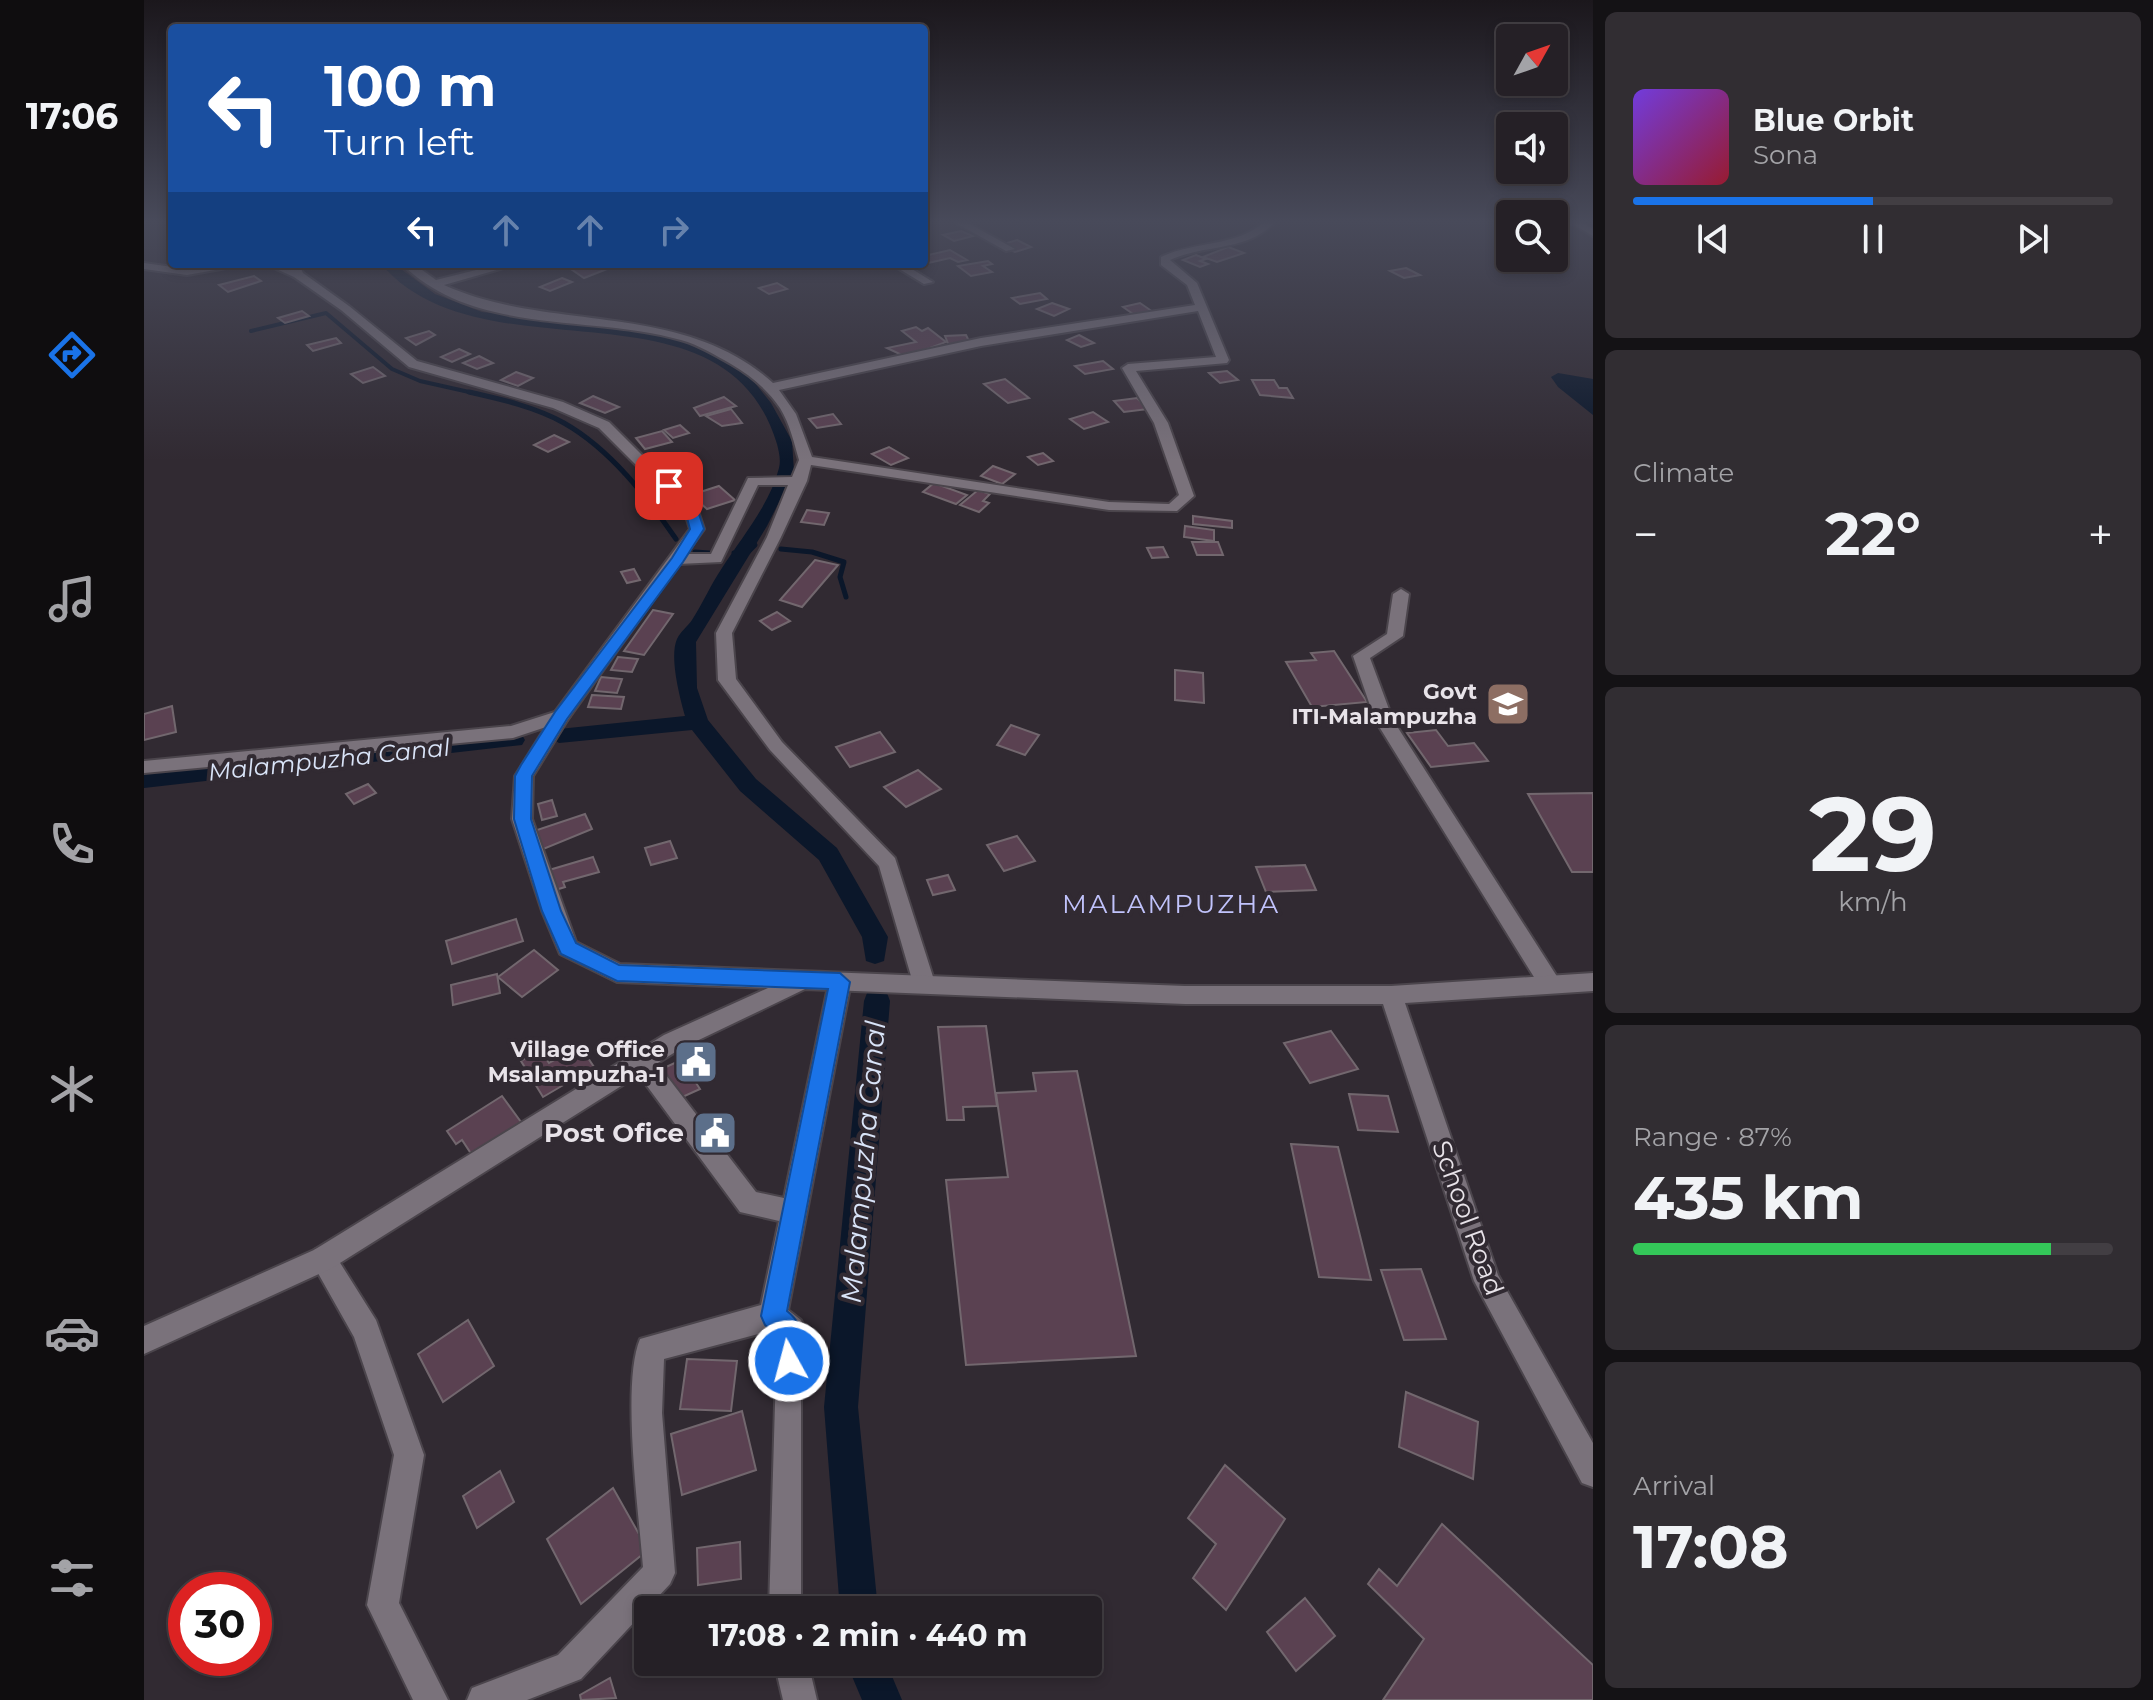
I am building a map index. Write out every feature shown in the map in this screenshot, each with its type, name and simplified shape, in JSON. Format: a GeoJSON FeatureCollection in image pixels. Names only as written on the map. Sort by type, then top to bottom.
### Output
{"type":"FeatureCollection","features":[{"type":"Feature","properties":{"kind":"street"},"geometry":{"type":"LineString","coordinates":[[338,302],[413,364],[476,385],[558,405],[604,425],[648,469],[689,502],[697,529],[561,716],[524,776],[522,819],[552,911],[568,948],[617,973],[801,983],[924,983],[1185,995],[1391,995],[1593,982]]}},
{"type":"Feature","properties":{"kind":"street"},"geometry":{"type":"LineString","coordinates":[[476,302],[506,311],[623,325],[686,337],[757,373],[789,412],[806,460],[800,481],[750,589],[724,633],[727,680],[776,746],[888,863],[924,983]]}},
{"type":"Feature","properties":{"kind":"street"},"geometry":{"type":"LineString","coordinates":[[806,460],[1095,505],[1172,508],[1187,496],[1180,471],[1161,423],[1128,368],[1223,360],[1200,302]]}},
{"type":"Feature","properties":{"kind":"street"},"geometry":{"type":"LineString","coordinates":[[769,388],[981,342],[1202,307]]}},
{"type":"Feature","properties":{"kind":"street"},"geometry":{"type":"LineString","coordinates":[[678,559],[716,559],[753,481],[800,481]]}},
{"type":"Feature","properties":{"kind":"street"},"geometry":{"type":"LineString","coordinates":[[1401,594],[1395,636],[1361,656],[1363,667],[1384,720],[1550,984]]}},
{"type":"Feature","properties":{"kind":"street"},"geometry":{"type":"LineString","coordinates":[[144,767],[513,732],[561,716]]}},
{"type":"Feature","properties":{"kind":"street"},"geometry":{"type":"LineString","coordinates":[[773,1316],[840,982]]}},
{"type":"Feature","properties":{"kind":"street"},"geometry":{"type":"LineString","coordinates":[[144,1340],[323,1259],[672,1042],[801,983]]}},
{"type":"Feature","properties":{"kind":"street","name":"School Road"},"geometry":{"type":"LineString","coordinates":[[1391,995],[1487,1281],[1593,1472]]}},
{"type":"Feature","properties":{"kind":"street"},"geometry":{"type":"LineString","coordinates":[[641,1060],[749,1203],[795,1212]]}},
{"type":"Feature","properties":{"kind":"street"},"geometry":{"type":"LineString","coordinates":[[323,1259],[366,1330],[409,1455],[383,1605],[431,1700]]}},
{"type":"Feature","properties":{"kind":"street"},"geometry":{"type":"LineString","coordinates":[[773,1316],[791,1330],[786,1407],[785,1596]]}},
{"type":"Feature","properties":{"kind":"street"},"geometry":{"type":"LineString","coordinates":[[484,1700],[569,1667],[659,1573],[647,1413],[650,1349],[773,1316]]}},
{"type":"Feature","properties":{"kind":"street"},"geometry":{"type":"LineString","coordinates":[[794,1676],[800,1700]]}},
{"type":"Feature","properties":{"kind":"water"},"geometry":{"type":"Polygon","coordinates":[[[1558,373],[1593,379],[1593,415],[1558,387],[1551,377],[1558,373]]]}},
{"type":"Feature","properties":{"kind":"building"},"geometry":{"type":"Polygon","coordinates":[[[1052,303],[1069,309],[1054,316],[1037,309],[1052,303]]]}},
{"type":"Feature","properties":{"kind":"building"},"geometry":{"type":"Polygon","coordinates":[[[1140,303],[1153,312],[1136,316],[1123,307],[1140,303]]]}},
{"type":"Feature","properties":{"kind":"building"},"geometry":{"type":"Polygon","coordinates":[[[302,311],[309,316],[285,323],[278,318],[302,311]]]}},
{"type":"Feature","properties":{"kind":"building"},"geometry":{"type":"Polygon","coordinates":[[[916,327],[922,331],[928,328],[946,342],[906,357],[887,348],[916,342],[902,331],[916,327]]]}},
{"type":"Feature","properties":{"kind":"building"},"geometry":{"type":"Polygon","coordinates":[[[429,331],[435,335],[416,345],[406,338],[429,331]]]}},
{"type":"Feature","properties":{"kind":"building"},"geometry":{"type":"Polygon","coordinates":[[[966,335],[971,345],[949,346],[945,336],[966,335]]]}},
{"type":"Feature","properties":{"kind":"building"},"geometry":{"type":"Polygon","coordinates":[[[1079,335],[1094,343],[1081,347],[1067,340],[1079,335]]]}},
{"type":"Feature","properties":{"kind":"building"},"geometry":{"type":"Polygon","coordinates":[[[336,338],[341,343],[313,351],[307,345],[336,338]]]}},
{"type":"Feature","properties":{"kind":"building"},"geometry":{"type":"Polygon","coordinates":[[[459,349],[470,354],[452,362],[441,357],[459,349]]]}},
{"type":"Feature","properties":{"kind":"building"},"geometry":{"type":"Polygon","coordinates":[[[479,356],[493,363],[477,369],[463,363],[479,356]]]}},
{"type":"Feature","properties":{"kind":"building"},"geometry":{"type":"Polygon","coordinates":[[[1103,361],[1113,369],[1085,374],[1075,366],[1103,361]]]}},
{"type":"Feature","properties":{"kind":"building"},"geometry":{"type":"Polygon","coordinates":[[[373,367],[385,376],[363,383],[351,374],[373,367]]]}},
{"type":"Feature","properties":{"kind":"building"},"geometry":{"type":"Polygon","coordinates":[[[1227,371],[1238,380],[1220,383],[1209,373],[1227,371]]]}},
{"type":"Feature","properties":{"kind":"building"},"geometry":{"type":"Polygon","coordinates":[[[516,372],[533,378],[518,386],[501,380],[516,372]]]}},
{"type":"Feature","properties":{"kind":"building"},"geometry":{"type":"Polygon","coordinates":[[[1005,379],[1029,398],[1008,403],[984,384],[1005,379]]]}},
{"type":"Feature","properties":{"kind":"building"},"geometry":{"type":"Polygon","coordinates":[[[1252,380],[1274,380],[1279,388],[1287,388],[1293,398],[1260,395],[1252,380]]]}},
{"type":"Feature","properties":{"kind":"building"},"geometry":{"type":"Polygon","coordinates":[[[593,396],[619,407],[605,413],[580,403],[593,396]]]}},
{"type":"Feature","properties":{"kind":"building"},"geometry":{"type":"Polygon","coordinates":[[[724,397],[736,406],[700,416],[694,408],[724,397]]]}},
{"type":"Feature","properties":{"kind":"building"},"geometry":{"type":"Polygon","coordinates":[[[1137,398],[1148,409],[1124,412],[1114,401],[1137,398]]]}},
{"type":"Feature","properties":{"kind":"building"},"geometry":{"type":"Polygon","coordinates":[[[731,409],[742,423],[722,426],[706,416],[731,409]]]}},
{"type":"Feature","properties":{"kind":"building"},"geometry":{"type":"Polygon","coordinates":[[[1093,412],[1108,422],[1084,429],[1070,419],[1093,412]]]}},
{"type":"Feature","properties":{"kind":"building"},"geometry":{"type":"Polygon","coordinates":[[[833,414],[841,424],[817,428],[809,419],[833,414]]]}},
{"type":"Feature","properties":{"kind":"building"},"geometry":{"type":"Polygon","coordinates":[[[680,425],[689,433],[673,438],[664,430],[680,425]]]}},
{"type":"Feature","properties":{"kind":"building"},"geometry":{"type":"Polygon","coordinates":[[[662,431],[672,442],[645,449],[636,438],[662,431]]]}},
{"type":"Feature","properties":{"kind":"building"},"geometry":{"type":"Polygon","coordinates":[[[554,435],[569,442],[548,452],[534,445],[554,435]]]}},
{"type":"Feature","properties":{"kind":"building"},"geometry":{"type":"Polygon","coordinates":[[[889,447],[908,458],[891,465],[872,454],[889,447]]]}},
{"type":"Feature","properties":{"kind":"building"},"geometry":{"type":"Polygon","coordinates":[[[1043,453],[1053,461],[1038,465],[1028,457],[1043,453]]]}},
{"type":"Feature","properties":{"kind":"building"},"geometry":{"type":"Polygon","coordinates":[[[993,466],[1015,474],[1002,484],[981,476],[993,466]]]}},
{"type":"Feature","properties":{"kind":"building"},"geometry":{"type":"Polygon","coordinates":[[[934,483],[967,495],[956,504],[923,492],[934,483]]]}},
{"type":"Feature","properties":{"kind":"building"},"geometry":{"type":"Polygon","coordinates":[[[719,486],[735,500],[707,509],[691,495],[719,486]]]}},
{"type":"Feature","properties":{"kind":"building"},"geometry":{"type":"Polygon","coordinates":[[[978,490],[990,494],[983,501],[989,503],[979,512],[960,505],[978,490]]]}},
{"type":"Feature","properties":{"kind":"building"},"geometry":{"type":"Polygon","coordinates":[[[807,510],[829,513],[824,525],[801,522],[807,510]]]}},
{"type":"Feature","properties":{"kind":"building"},"geometry":{"type":"Polygon","coordinates":[[[1193,516],[1232,521],[1232,528],[1193,524],[1193,516]]]}},
{"type":"Feature","properties":{"kind":"building"},"geometry":{"type":"Polygon","coordinates":[[[1185,526],[1214,530],[1214,541],[1184,537],[1185,526]]]}},
{"type":"Feature","properties":{"kind":"building"},"geometry":{"type":"Polygon","coordinates":[[[1192,542],[1218,542],[1223,555],[1197,555],[1192,542]]]}},
{"type":"Feature","properties":{"kind":"building"},"geometry":{"type":"Polygon","coordinates":[[[1163,547],[1168,557],[1152,558],[1147,548],[1163,547]]]}},
{"type":"Feature","properties":{"kind":"building"},"geometry":{"type":"Polygon","coordinates":[[[815,560],[838,565],[802,607],[780,600],[815,560]]]}},
{"type":"Feature","properties":{"kind":"building"},"geometry":{"type":"Polygon","coordinates":[[[634,569],[640,580],[627,583],[621,572],[634,569]]]}},
{"type":"Feature","properties":{"kind":"building"},"geometry":{"type":"Polygon","coordinates":[[[653,610],[673,614],[644,655],[624,651],[653,610]]]}},
{"type":"Feature","properties":{"kind":"building"},"geometry":{"type":"Polygon","coordinates":[[[777,612],[790,621],[772,630],[760,621],[777,612]]]}},
{"type":"Feature","properties":{"kind":"building"},"geometry":{"type":"Polygon","coordinates":[[[1334,651],[1367,702],[1312,707],[1286,662],[1316,660],[1311,653],[1334,651]]]}},
{"type":"Feature","properties":{"kind":"building"},"geometry":{"type":"Polygon","coordinates":[[[618,657],[638,659],[632,672],[611,670],[618,657]]]}},
{"type":"Feature","properties":{"kind":"building"},"geometry":{"type":"Polygon","coordinates":[[[1175,670],[1203,673],[1204,703],[1175,700],[1175,670]]]}},
{"type":"Feature","properties":{"kind":"building"},"geometry":{"type":"Polygon","coordinates":[[[601,677],[622,679],[617,693],[595,691],[601,677]]]}},
{"type":"Feature","properties":{"kind":"building"},"geometry":{"type":"Polygon","coordinates":[[[592,695],[624,697],[621,709],[588,707],[592,695]]]}},
{"type":"Feature","properties":{"kind":"building"},"geometry":{"type":"Polygon","coordinates":[[[172,706],[176,732],[144,740],[144,714],[172,706]]]}},
{"type":"Feature","properties":{"kind":"building"},"geometry":{"type":"Polygon","coordinates":[[[1011,725],[1039,735],[1025,755],[997,745],[1011,725]]]}},
{"type":"Feature","properties":{"kind":"building"},"geometry":{"type":"Polygon","coordinates":[[[1436,730],[1448,746],[1474,743],[1488,761],[1431,767],[1407,733],[1436,730]]]}},
{"type":"Feature","properties":{"kind":"building"},"geometry":{"type":"Polygon","coordinates":[[[880,732],[895,752],[850,767],[836,747],[880,732]]]}},
{"type":"Feature","properties":{"kind":"building"},"geometry":{"type":"Polygon","coordinates":[[[918,770],[941,789],[906,807],[884,787],[918,770]]]}},
{"type":"Feature","properties":{"kind":"building"},"geometry":{"type":"Polygon","coordinates":[[[368,784],[376,793],[354,804],[346,794],[368,784]]]}},
{"type":"Feature","properties":{"kind":"building"},"geometry":{"type":"Polygon","coordinates":[[[1593,793],[1593,872],[1572,872],[1528,794],[1593,793]]]}},
{"type":"Feature","properties":{"kind":"building"},"geometry":{"type":"Polygon","coordinates":[[[552,800],[557,816],[542,820],[538,804],[552,800]]]}},
{"type":"Feature","properties":{"kind":"building"},"geometry":{"type":"Polygon","coordinates":[[[585,814],[592,829],[536,852],[528,833],[585,814]]]}},
{"type":"Feature","properties":{"kind":"building"},"geometry":{"type":"Polygon","coordinates":[[[1017,836],[1035,861],[1004,871],[987,845],[1017,836]]]}},
{"type":"Feature","properties":{"kind":"building"},"geometry":{"type":"Polygon","coordinates":[[[670,841],[677,858],[651,865],[645,848],[670,841]]]}},
{"type":"Feature","properties":{"kind":"building"},"geometry":{"type":"Polygon","coordinates":[[[593,857],[599,872],[563,882],[565,887],[546,893],[539,873],[593,857]]]}},
{"type":"Feature","properties":{"kind":"building"},"geometry":{"type":"Polygon","coordinates":[[[1305,865],[1316,890],[1266,892],[1256,867],[1305,865]]]}},
{"type":"Feature","properties":{"kind":"building"},"geometry":{"type":"Polygon","coordinates":[[[948,875],[955,890],[933,895],[927,880],[948,875]]]}},
{"type":"Feature","properties":{"kind":"building"},"geometry":{"type":"Polygon","coordinates":[[[516,919],[523,941],[452,964],[446,941],[516,919]]]}},
{"type":"Feature","properties":{"kind":"building"},"geometry":{"type":"Polygon","coordinates":[[[534,950],[558,970],[522,997],[498,977],[534,950]]]}},
{"type":"Feature","properties":{"kind":"building"},"geometry":{"type":"Polygon","coordinates":[[[497,974],[500,993],[453,1005],[451,985],[497,974]]]}},
{"type":"Feature","properties":{"kind":"building"},"geometry":{"type":"Polygon","coordinates":[[[986,1026],[997,1106],[963,1107],[964,1120],[947,1120],[938,1027],[986,1026]]]}},
{"type":"Feature","properties":{"kind":"building"},"geometry":{"type":"Polygon","coordinates":[[[1331,1031],[1358,1069],[1310,1083],[1284,1043],[1331,1031]]]}},
{"type":"Feature","properties":{"kind":"building"},"geometry":{"type":"Polygon","coordinates":[[[580,1046],[594,1067],[543,1097],[521,1061],[540,1050],[549,1063],[580,1046]]]}},
{"type":"Feature","properties":{"kind":"building"},"geometry":{"type":"Polygon","coordinates":[[[698,1054],[707,1066],[693,1071],[683,1058],[698,1054]]]}},
{"type":"Feature","properties":{"kind":"building"},"geometry":{"type":"Polygon","coordinates":[[[681,1060],[700,1089],[667,1104],[651,1074],[681,1060]]]}},
{"type":"Feature","properties":{"kind":"building"},"geometry":{"type":"Polygon","coordinates":[[[1077,1071],[1136,1356],[966,1365],[946,1180],[1008,1177],[996,1093],[1036,1091],[1033,1073],[1077,1071]]]}},
{"type":"Feature","properties":{"kind":"building"},"geometry":{"type":"Polygon","coordinates":[[[1349,1094],[1388,1096],[1398,1132],[1358,1130],[1349,1094]]]}},
{"type":"Feature","properties":{"kind":"building"},"geometry":{"type":"Polygon","coordinates":[[[502,1096],[521,1122],[472,1155],[462,1140],[456,1144],[447,1131],[502,1096]]]}},
{"type":"Feature","properties":{"kind":"building"},"geometry":{"type":"Polygon","coordinates":[[[714,1122],[725,1134],[705,1144],[699,1126],[714,1122]]]}},
{"type":"Feature","properties":{"kind":"building"},"geometry":{"type":"Polygon","coordinates":[[[1291,1144],[1338,1147],[1371,1280],[1319,1277],[1291,1144]]]}},
{"type":"Feature","properties":{"kind":"building"},"geometry":{"type":"Polygon","coordinates":[[[1421,1269],[1446,1339],[1404,1340],[1381,1270],[1421,1269]]]}},
{"type":"Feature","properties":{"kind":"building"},"geometry":{"type":"Polygon","coordinates":[[[468,1320],[494,1366],[443,1402],[418,1354],[468,1320]]]}},
{"type":"Feature","properties":{"kind":"building"},"geometry":{"type":"Polygon","coordinates":[[[687,1359],[737,1361],[731,1411],[680,1409],[687,1359]]]}},
{"type":"Feature","properties":{"kind":"building"},"geometry":{"type":"Polygon","coordinates":[[[1406,1392],[1478,1422],[1473,1479],[1399,1447],[1406,1392]]]}},
{"type":"Feature","properties":{"kind":"building"},"geometry":{"type":"Polygon","coordinates":[[[742,1411],[756,1470],[682,1495],[671,1434],[742,1411]]]}},
{"type":"Feature","properties":{"kind":"building"},"geometry":{"type":"Polygon","coordinates":[[[1225,1465],[1285,1519],[1226,1610],[1193,1578],[1216,1544],[1188,1518],[1225,1465]]]}},
{"type":"Feature","properties":{"kind":"building"},"geometry":{"type":"Polygon","coordinates":[[[500,1471],[514,1502],[477,1528],[463,1496],[500,1471]]]}},
{"type":"Feature","properties":{"kind":"building"},"geometry":{"type":"Polygon","coordinates":[[[613,1488],[648,1550],[581,1604],[547,1539],[613,1488]]]}},
{"type":"Feature","properties":{"kind":"building"},"geometry":{"type":"Polygon","coordinates":[[[1442,1524],[1593,1665],[1593,1700],[1383,1700],[1424,1639],[1368,1584],[1379,1569],[1397,1586],[1442,1524]]]}},
{"type":"Feature","properties":{"kind":"building"},"geometry":{"type":"Polygon","coordinates":[[[740,1542],[741,1579],[698,1585],[697,1548],[740,1542]]]}},
{"type":"Feature","properties":{"kind":"building"},"geometry":{"type":"Polygon","coordinates":[[[1305,1598],[1335,1636],[1296,1671],[1267,1632],[1305,1598]]]}},
{"type":"Feature","properties":{"kind":"building"},"geometry":{"type":"Polygon","coordinates":[[[610,1678],[616,1698],[581,1700],[580,1695],[610,1678]]]}},
{"type":"Feature","properties":{"kind":"waterway","name":"Malampuzha Canal"},"geometry":{"type":"LineString","coordinates":[[444,302],[481,316],[637,333],[675,341],[710,354],[741,375],[766,406],[786,448],[788,463],[775,497],[686,641],[687,688],[698,722]]}},
{"type":"Feature","properties":{"kind":"waterway"},"geometry":{"type":"LineString","coordinates":[[251,331],[326,313],[392,369],[420,381],[478,394]]}},
{"type":"Feature","properties":{"kind":"waterway"},"geometry":{"type":"LineString","coordinates":[[469,392],[542,412],[581,434],[626,475],[676,539]]}},
{"type":"Feature","properties":{"kind":"waterway","name":"Malampuzha Canal"},"geometry":{"type":"LineString","coordinates":[[734,553],[748,552],[755,545]]}},
{"type":"Feature","properties":{"kind":"waterway"},"geometry":{"type":"LineString","coordinates":[[781,549],[812,552],[844,562],[840,577],[846,597]]}},
{"type":"Feature","properties":{"kind":"waterway"},"geometry":{"type":"LineString","coordinates":[[695,552],[709,553]]}},
{"type":"Feature","properties":{"kind":"waterway","name":"Malampuzha Canal"},"geometry":{"type":"LineString","coordinates":[[559,736],[698,722]]}},
{"type":"Feature","properties":{"kind":"waterway","name":"Malampuzha Canal"},"geometry":{"type":"LineString","coordinates":[[698,722],[748,785],[828,854],[875,937],[875,954]]}},
{"type":"Feature","properties":{"kind":"waterway","name":"Malampuzha Canal"},"geometry":{"type":"LineString","coordinates":[[144,780],[514,740]]}},
{"type":"Feature","properties":{"kind":"waterway","name":"Malampuzha Canal"},"geometry":{"type":"LineString","coordinates":[[858,1596],[841,1407],[877,1001]]}},
{"type":"Feature","properties":{"kind":"waterway","name":"Malampuzha Canal"},"geometry":{"type":"LineString","coordinates":[[872,1676],[882,1700]]}},
{"type":"Feature","properties":{"kind":"place","name":"Govt ITI-Malampuzha"},"geometry":{"type":"Point","coordinates":[1508,704]}},
{"type":"Feature","properties":{"kind":"place","name":"Village Office Msalampuzha-1"},"geometry":{"type":"Point","coordinates":[696,1062]}},
{"type":"Feature","properties":{"kind":"place","name":"Post Ofice"},"geometry":{"type":"Point","coordinates":[715,1133]}},
{"type":"Feature","properties":{"kind":"district","name":"MALAMPUZHA"},"geometry":{"type":"Point","coordinates":[1171,904]}},
{"type":"Feature","properties":{"kind":"route"},"geometry":{"type":"LineString","coordinates":[[669,486],[689,502],[697,529],[561,716],[527,770],[522,819],[552,911],[568,948],[592,961],[617,973],[801,983],[840,982],[773,1316],[791,1330],[789,1361]]}}]}
